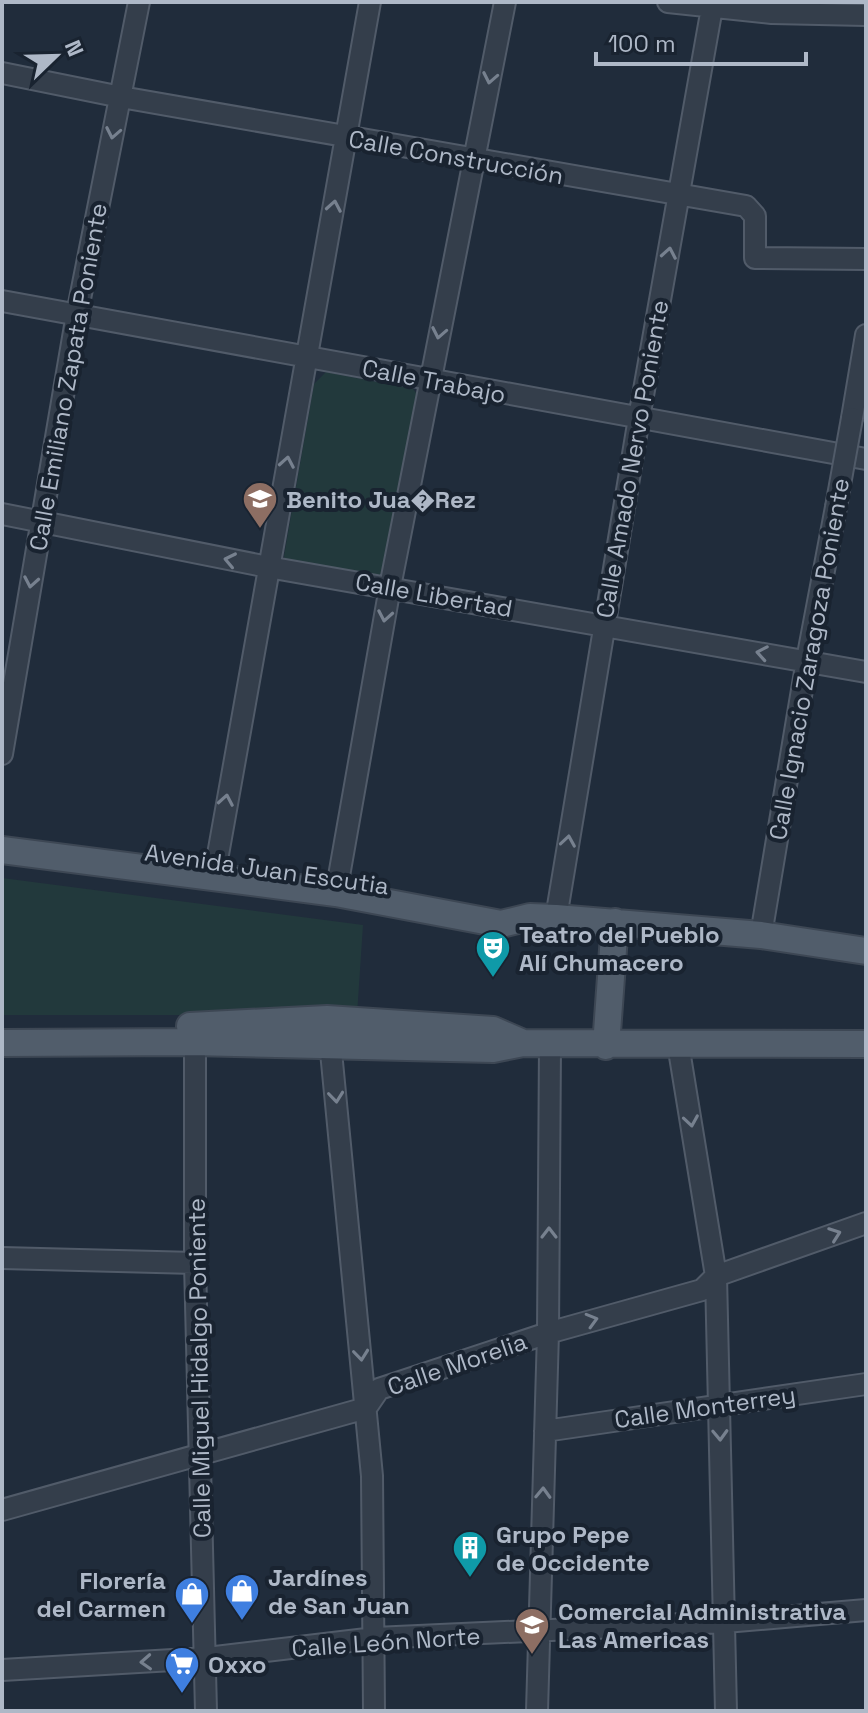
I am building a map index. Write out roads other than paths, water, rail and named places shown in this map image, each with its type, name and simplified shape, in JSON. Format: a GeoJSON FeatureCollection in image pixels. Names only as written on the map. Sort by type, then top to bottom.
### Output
{"type":"FeatureCollection","features":[{"type":"Feature","properties":{"kind":"main road","name":"Avenida Juan Escutia"},"geometry":{"type":"LineString","coordinates":[[2,833],[338,886],[501,924],[543,917],[615,922],[761,935],[866,951]]}},
{"type":"Feature","properties":{"kind":"main road","name":"Avenida Juan Escutia"},"geometry":{"type":"LineString","coordinates":[[2,850],[215,869]]}},
{"type":"Feature","properties":{"kind":"main road"},"geometry":{"type":"LineString","coordinates":[[606,1046],[615,922]]}},
{"type":"Feature","properties":{"kind":"main road"},"geometry":{"type":"LineString","coordinates":[[2,1031],[194,1034],[493,1030],[523,1043],[550,1045],[863,1043]]}},
{"type":"Feature","properties":{"kind":"main road"},"geometry":{"type":"LineString","coordinates":[[2,1043],[194,1034]]}},
{"type":"Feature","properties":{"kind":"street","name":"Calle Emiliano Zapata Poniente"},"geometry":{"type":"LineString","coordinates":[[2,754],[77,314],[139,2]]}},
{"type":"Feature","properties":{"kind":"street"},"geometry":{"type":"LineString","coordinates":[[215,869],[370,2]]}},
{"type":"Feature","properties":{"kind":"street"},"geometry":{"type":"LineString","coordinates":[[338,886],[390,587],[505,2]]}},
{"type":"Feature","properties":{"kind":"street"},"geometry":{"type":"LineString","coordinates":[[668,2],[866,15]]}},
{"type":"Feature","properties":{"kind":"street","name":"Calle Amado Nervo Poniente"},"geometry":{"type":"LineString","coordinates":[[543,917],[603,625],[712,6]]}},
{"type":"Feature","properties":{"kind":"street","name":"Calle Construcción"},"geometry":{"type":"LineString","coordinates":[[2,73],[751,209],[755,216],[753,255],[758,260],[866,259]]}},
{"type":"Feature","properties":{"kind":"street","name":"Calle Trabajo"},"geometry":{"type":"LineString","coordinates":[[2,301],[866,459]]}},
{"type":"Feature","properties":{"kind":"street","name":"Calle Ignacio Zaragoza Poniente"},"geometry":{"type":"LineString","coordinates":[[761,935],[866,335]]}},
{"type":"Feature","properties":{"kind":"street","name":"Calle Libertad"},"geometry":{"type":"LineString","coordinates":[[2,514],[268,567],[866,672]]}},
{"type":"Feature","properties":{"kind":"street"},"geometry":{"type":"LineString","coordinates":[[329,1032],[366,1408],[375,1638],[374,1711]]}},
{"type":"Feature","properties":{"kind":"street","name":"Calle Miguel Hidalgo Poniente"},"geometry":{"type":"LineString","coordinates":[[194,1034],[195,1263],[206,1711]]}},
{"type":"Feature","properties":{"kind":"street"},"geometry":{"type":"LineString","coordinates":[[678,1044],[716,1276],[726,1711]]}},
{"type":"Feature","properties":{"kind":"street"},"geometry":{"type":"LineString","coordinates":[[537,1711],[548,1333],[550,1045]]}},
{"type":"Feature","properties":{"kind":"street","name":"Calle Morelia"},"geometry":{"type":"LineString","coordinates":[[2,1510],[366,1408],[379,1389],[548,1333],[702,1290],[716,1276],[866,1223]]}},
{"type":"Feature","properties":{"kind":"street"},"geometry":{"type":"LineString","coordinates":[[2,1258],[195,1263]]}},
{"type":"Feature","properties":{"kind":"street","name":"Calle Monterrey"},"geometry":{"type":"LineString","coordinates":[[545,1431],[866,1384]]}},
{"type":"Feature","properties":{"kind":"street","name":"Calle León Norte"},"geometry":{"type":"LineString","coordinates":[[2,1670],[207,1658],[375,1638],[725,1622],[866,1610]]}},
{"type":"Feature","properties":{"kind":"place","name":"Benito Jua�Rez"},"geometry":{"type":"Point","coordinates":[260,530]}},
{"type":"Feature","properties":{"kind":"place","name":"Teatro del Pueblo Alí Chumacero"},"geometry":{"type":"Point","coordinates":[493,979]}},
{"type":"Feature","properties":{"kind":"place","name":"Grupo Pepe de Occidente"},"geometry":{"type":"Point","coordinates":[470,1579]}},
{"type":"Feature","properties":{"kind":"place","name":"Jardínes de San Juan"},"geometry":{"type":"Point","coordinates":[242,1622]}},
{"type":"Feature","properties":{"kind":"place","name":"Florería del Carmen"},"geometry":{"type":"Point","coordinates":[192,1625]}},
{"type":"Feature","properties":{"kind":"place","name":"Comercial Administrativa Las Americas"},"geometry":{"type":"Point","coordinates":[532,1656]}},
{"type":"Feature","properties":{"kind":"place","name":"Oxxo"},"geometry":{"type":"Point","coordinates":[182,1695]}}]}
